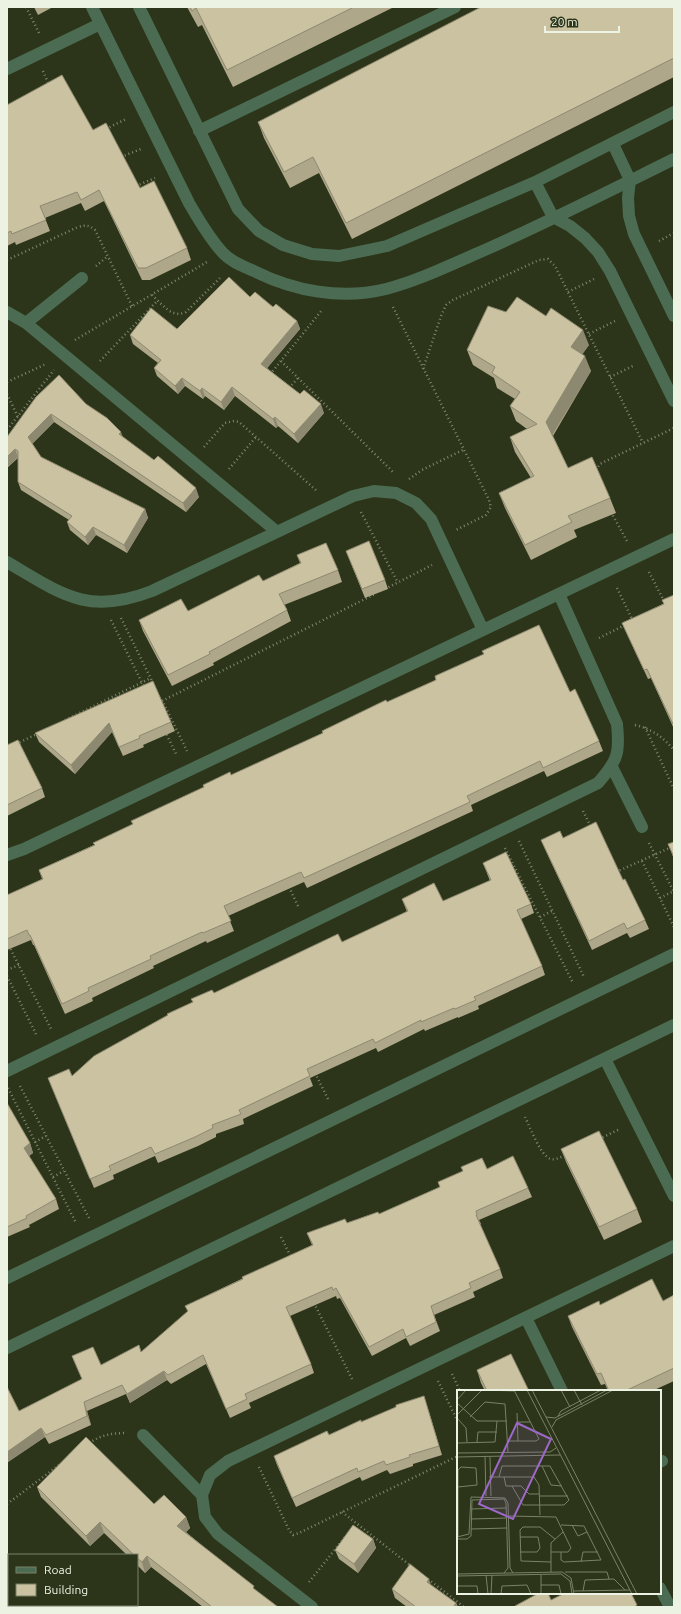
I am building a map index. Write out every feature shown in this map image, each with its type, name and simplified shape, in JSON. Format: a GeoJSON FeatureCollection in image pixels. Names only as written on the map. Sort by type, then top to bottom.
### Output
{"type":"FeatureCollection","features":[{"type":"Feature","properties":{"kind":"street"},"geometry":{"type":"LineString","coordinates":[[92,7],[172,170],[206,232],[223,253],[236,263],[282,284],[308,291],[360,293],[385,289],[415,279],[455,263],[674,159]]}},
{"type":"Feature","properties":{"kind":"street"},"geometry":{"type":"LineString","coordinates":[[139,7],[238,209],[258,231],[283,245],[312,254],[339,256],[387,246],[535,182],[674,112]]}},
{"type":"Feature","properties":{"kind":"street"},"geometry":{"type":"LineString","coordinates":[[199,131],[455,7]]}},
{"type":"Feature","properties":{"kind":"street"},"geometry":{"type":"LineString","coordinates":[[7,69],[100,24]]}},
{"type":"Feature","properties":{"kind":"street"},"geometry":{"type":"LineString","coordinates":[[613,144],[630,180],[628,198],[634,234],[674,316]]}},
{"type":"Feature","properties":{"kind":"street"},"geometry":{"type":"LineString","coordinates":[[535,182],[554,217],[570,226],[585,238],[598,252],[610,271],[674,401]]}},
{"type":"Feature","properties":{"kind":"street"},"geometry":{"type":"LineString","coordinates":[[26,323],[82,278]]}},
{"type":"Feature","properties":{"kind":"street"},"geometry":{"type":"LineString","coordinates":[[7,312],[26,323],[276,531]]}},
{"type":"Feature","properties":{"kind":"street"},"geometry":{"type":"LineString","coordinates":[[7,562],[62,594],[82,600],[107,602],[133,598],[152,591],[276,531],[353,496],[374,491],[396,493],[416,503],[431,519],[483,630]]}},
{"type":"Feature","properties":{"kind":"street"},"geometry":{"type":"LineString","coordinates":[[7,855],[31,846],[674,539]]}},
{"type":"Feature","properties":{"kind":"street"},"geometry":{"type":"LineString","coordinates":[[9,1070],[598,783],[612,767],[619,746],[617,724],[560,594]]}},
{"type":"Feature","properties":{"kind":"street"},"geometry":{"type":"LineString","coordinates":[[612,767],[642,827]]}},
{"type":"Feature","properties":{"kind":"street"},"geometry":{"type":"LineString","coordinates":[[7,1278],[674,954]]}},
{"type":"Feature","properties":{"kind":"street"},"geometry":{"type":"LineString","coordinates":[[7,1348],[674,1025]]}},
{"type":"Feature","properties":{"kind":"street"},"geometry":{"type":"LineString","coordinates":[[606,1059],[674,1196]]}},
{"type":"Feature","properties":{"kind":"street"},"geometry":{"type":"LineString","coordinates":[[312,1607],[218,1534],[205,1517],[202,1495],[210,1474],[228,1461],[674,1246]]}},
{"type":"Feature","properties":{"kind":"street"},"geometry":{"type":"LineString","coordinates":[[526,1318],[562,1390]]}},
{"type":"Feature","properties":{"kind":"street"},"geometry":{"type":"LineString","coordinates":[[143,1435],[202,1495]]}},
{"type":"Feature","properties":{"kind":"street"},"geometry":{"type":"LineString","coordinates":[[661,1590],[670,1607]]}},
{"type":"Feature","properties":{"kind":"path"},"geometry":{"type":"LineString","coordinates":[[26,7],[47,50]]}},
{"type":"Feature","properties":{"kind":"path"},"geometry":{"type":"LineString","coordinates":[[35,55],[51,89]]}},
{"type":"Feature","properties":{"kind":"path"},"geometry":{"type":"LineString","coordinates":[[105,130],[143,110]]}},
{"type":"Feature","properties":{"kind":"path"},"geometry":{"type":"LineString","coordinates":[[119,158],[158,141]]}},
{"type":"Feature","properties":{"kind":"path"},"geometry":{"type":"LineString","coordinates":[[131,187],[172,170]]}},
{"type":"Feature","properties":{"kind":"path"},"geometry":{"type":"LineString","coordinates":[[7,260],[78,227],[86,225],[95,230],[132,306]]}},
{"type":"Feature","properties":{"kind":"path"},"geometry":{"type":"LineString","coordinates":[[7,382],[62,353],[132,306],[223,253]]}},
{"type":"Feature","properties":{"kind":"path"},"geometry":{"type":"LineString","coordinates":[[423,369],[440,316],[446,305],[453,300],[543,259],[552,262],[643,443]]}},
{"type":"Feature","properties":{"kind":"path"},"geometry":{"type":"LineString","coordinates":[[152,295],[172,313],[181,314],[186,312],[236,263]]}},
{"type":"Feature","properties":{"kind":"path"},"geometry":{"type":"LineString","coordinates":[[568,292],[610,271]]}},
{"type":"Feature","properties":{"kind":"path"},"geometry":{"type":"LineString","coordinates":[[385,289],[423,369],[489,500],[491,507],[486,515],[440,538]]}},
{"type":"Feature","properties":{"kind":"path"},"geometry":{"type":"LineString","coordinates":[[272,377],[272,372],[336,293]]}},
{"type":"Feature","properties":{"kind":"path"},"geometry":{"type":"LineString","coordinates":[[87,374],[158,300]]}},
{"type":"Feature","properties":{"kind":"path"},"geometry":{"type":"LineString","coordinates":[[589,334],[631,313]]}},
{"type":"Feature","properties":{"kind":"path"},"geometry":{"type":"LineString","coordinates":[[7,430],[18,417],[62,353]]}},
{"type":"Feature","properties":{"kind":"path"},"geometry":{"type":"LineString","coordinates":[[610,377],[652,356]]}},
{"type":"Feature","properties":{"kind":"path"},"geometry":{"type":"LineString","coordinates":[[281,361],[404,483]]}},
{"type":"Feature","properties":{"kind":"path"},"geometry":{"type":"LineString","coordinates":[[286,388],[290,388],[298,378]]}},
{"type":"Feature","properties":{"kind":"path"},"geometry":{"type":"LineString","coordinates":[[7,394],[18,417]]}},
{"type":"Feature","properties":{"kind":"path"},"geometry":{"type":"LineString","coordinates":[[192,461],[225,423],[230,421],[240,422],[332,505]]}},
{"type":"Feature","properties":{"kind":"path"},"geometry":{"type":"LineString","coordinates":[[594,476],[595,470],[600,464],[674,428]]}},
{"type":"Feature","properties":{"kind":"path"},"geometry":{"type":"LineString","coordinates":[[217,482],[256,437]]}},
{"type":"Feature","properties":{"kind":"path"},"geometry":{"type":"LineString","coordinates":[[396,493],[404,483],[422,470],[463,450]]}},
{"type":"Feature","properties":{"kind":"path"},"geometry":{"type":"LineString","coordinates":[[353,496],[398,582]]}},
{"type":"Feature","properties":{"kind":"path"},"geometry":{"type":"LineString","coordinates":[[611,511],[666,605]]}},
{"type":"Feature","properties":{"kind":"path"},"geometry":{"type":"LineString","coordinates":[[384,590],[449,557]]}},
{"type":"Feature","properties":{"kind":"path"},"geometry":{"type":"LineString","coordinates":[[608,571],[634,621]]}},
{"type":"Feature","properties":{"kind":"path"},"geometry":{"type":"LineString","coordinates":[[162,701],[376,593]]}},
{"type":"Feature","properties":{"kind":"path"},"geometry":{"type":"LineString","coordinates":[[107,602],[153,684]]}},
{"type":"Feature","properties":{"kind":"path"},"geometry":{"type":"LineString","coordinates":[[107,602],[145,689]]}},
{"type":"Feature","properties":{"kind":"path"},"geometry":{"type":"LineString","coordinates":[[583,646],[640,618]]}},
{"type":"Feature","properties":{"kind":"path"},"geometry":{"type":"LineString","coordinates":[[64,721],[151,678]]}},
{"type":"Feature","properties":{"kind":"path"},"geometry":{"type":"LineString","coordinates":[[159,695],[190,770]]}},
{"type":"Feature","properties":{"kind":"path"},"geometry":{"type":"LineString","coordinates":[[162,724],[190,770]]}},
{"type":"Feature","properties":{"kind":"path"},"geometry":{"type":"LineString","coordinates":[[617,724],[634,724],[645,727],[663,738],[674,750]]}},
{"type":"Feature","properties":{"kind":"path"},"geometry":{"type":"LineString","coordinates":[[645,727],[674,789]]}},
{"type":"Feature","properties":{"kind":"path"},"geometry":{"type":"LineString","coordinates":[[14,745],[42,731]]}},
{"type":"Feature","properties":{"kind":"path"},"geometry":{"type":"LineString","coordinates":[[575,794],[592,830]]}},
{"type":"Feature","properties":{"kind":"path"},"geometry":{"type":"LineString","coordinates":[[511,825],[552,911],[587,997]]}},
{"type":"Feature","properties":{"kind":"path"},"geometry":{"type":"LineString","coordinates":[[642,827],[674,892],[660,898]]}},
{"type":"Feature","properties":{"kind":"path"},"geometry":{"type":"LineString","coordinates":[[497,832],[540,917],[587,997]]}},
{"type":"Feature","properties":{"kind":"path"},"geometry":{"type":"LineString","coordinates":[[612,869],[616,872],[621,871],[674,846]]}},
{"type":"Feature","properties":{"kind":"path"},"geometry":{"type":"LineString","coordinates":[[642,862],[674,927]]}},
{"type":"Feature","properties":{"kind":"path"},"geometry":{"type":"LineString","coordinates":[[287,884],[307,924]]}},
{"type":"Feature","properties":{"kind":"path"},"geometry":{"type":"LineString","coordinates":[[540,917],[552,911]]}},
{"type":"Feature","properties":{"kind":"path"},"geometry":{"type":"LineString","coordinates":[[7,942],[59,1045]]}},
{"type":"Feature","properties":{"kind":"path"},"geometry":{"type":"LineString","coordinates":[[7,970],[19,965]]}},
{"type":"Feature","properties":{"kind":"path"},"geometry":{"type":"LineString","coordinates":[[7,976],[45,1052]]}},
{"type":"Feature","properties":{"kind":"path"},"geometry":{"type":"LineString","coordinates":[[313,1069],[337,1118]]}},
{"type":"Feature","properties":{"kind":"path"},"geometry":{"type":"LineString","coordinates":[[9,1070],[46,1136],[97,1234]]}},
{"type":"Feature","properties":{"kind":"path"},"geometry":{"type":"LineString","coordinates":[[7,1086],[85,1240]]}},
{"type":"Feature","properties":{"kind":"path"},"geometry":{"type":"LineString","coordinates":[[517,1102],[544,1155],[550,1159],[556,1159],[569,1153]]}},
{"type":"Feature","properties":{"kind":"path"},"geometry":{"type":"LineString","coordinates":[[596,1140],[637,1120]]}},
{"type":"Feature","properties":{"kind":"path"},"geometry":{"type":"LineString","coordinates":[[35,1142],[46,1136]]}},
{"type":"Feature","properties":{"kind":"path"},"geometry":{"type":"LineString","coordinates":[[53,1177],[64,1171]]}},
{"type":"Feature","properties":{"kind":"path"},"geometry":{"type":"LineString","coordinates":[[272,1221],[294,1263]]}},
{"type":"Feature","properties":{"kind":"path"},"geometry":{"type":"LineString","coordinates":[[312,1298],[361,1397]]}},
{"type":"Feature","properties":{"kind":"path"},"geometry":{"type":"LineString","coordinates":[[430,1364],[457,1420]]}},
{"type":"Feature","properties":{"kind":"path"},"geometry":{"type":"LineString","coordinates":[[84,1446],[97,1438],[112,1433],[143,1435]]}},
{"type":"Feature","properties":{"kind":"path"},"geometry":{"type":"LineString","coordinates":[[251,1450],[289,1530],[293,1535],[296,1535],[457,1456]]}},
{"type":"Feature","properties":{"kind":"path"},"geometry":{"type":"LineString","coordinates":[[7,1504],[60,1464]]}},
{"type":"Feature","properties":{"kind":"path"},"geometry":{"type":"LineString","coordinates":[[342,1512],[416,1570]]}},
{"type":"Feature","properties":{"kind":"path"},"geometry":{"type":"LineString","coordinates":[[351,1529],[356,1523]]}},
{"type":"Feature","properties":{"kind":"path"},"geometry":{"type":"LineString","coordinates":[[298,1596],[346,1535]]}},
{"type":"Feature","properties":{"kind":"path"},"geometry":{"type":"LineString","coordinates":[[422,1574],[464,1607]]}},
{"type":"Feature","properties":{"kind":"building"},"geometry":{"type":"Polygon","coordinates":[[[190,7],[354,7],[227,70],[196,8],[192,11],[190,7]]]}},
{"type":"Feature","properties":{"kind":"building"},"geometry":{"type":"Polygon","coordinates":[[[481,7],[674,7],[674,58],[346,223],[313,157],[284,172],[258,122],[481,7]]]}},
{"type":"Feature","properties":{"kind":"building"},"geometry":{"type":"Polygon","coordinates":[[[62,75],[93,130],[106,123],[140,188],[154,181],[187,248],[146,268],[138,268],[99,190],[81,200],[77,192],[40,206],[46,220],[12,234],[11,231],[7,233],[7,105],[62,75]]]}},
{"type":"Feature","properties":{"kind":"building"},"geometry":{"type":"Polygon","coordinates":[[[229,277],[250,297],[255,292],[273,307],[276,304],[297,321],[261,364],[300,394],[304,390],[321,404],[294,434],[275,417],[273,419],[232,387],[221,402],[202,388],[200,391],[182,378],[175,386],[154,368],[161,360],[130,335],[151,308],[177,329],[229,277]]]}},
{"type":"Feature","properties":{"kind":"building"},"geometry":{"type":"Polygon","coordinates":[[[517,297],[546,316],[551,308],[583,330],[571,347],[585,356],[546,422],[568,468],[592,457],[610,498],[568,516],[572,522],[525,545],[499,493],[534,476],[510,437],[537,424],[510,406],[520,392],[492,373],[495,367],[467,350],[488,306],[506,312],[517,297]]]}},
{"type":"Feature","properties":{"kind":"building"},"geometry":{"type":"Polygon","coordinates":[[[59,375],[86,404],[107,418],[121,432],[119,434],[154,460],[158,456],[196,488],[183,503],[51,414],[28,437],[41,457],[145,509],[124,545],[93,527],[85,537],[67,522],[72,516],[18,482],[18,451],[15,449],[7,457],[7,437],[36,397],[59,375]]]}},
{"type":"Feature","properties":{"kind":"building"},"geometry":{"type":"Polygon","coordinates":[[[369,541],[385,580],[362,589],[346,551],[369,541]]]}},
{"type":"Feature","properties":{"kind":"building"},"geometry":{"type":"Polygon","coordinates":[[[326,543],[338,570],[279,594],[287,610],[209,652],[210,654],[168,675],[139,620],[181,599],[188,611],[259,575],[263,581],[301,563],[297,555],[326,543]]]}},
{"type":"Feature","properties":{"kind":"building"},"geometry":{"type":"Polygon","coordinates":[[[674,595],[673,724],[647,669],[644,670],[622,623],[664,604],[662,600],[674,595]]]}},
{"type":"Feature","properties":{"kind":"building"},"geometry":{"type":"Polygon","coordinates":[[[539,625],[570,692],[575,689],[599,741],[543,768],[540,761],[467,796],[470,802],[304,878],[301,872],[224,906],[231,921],[203,933],[202,932],[150,956],[151,959],[88,988],[89,991],[62,1004],[27,930],[7,939],[7,895],[43,879],[39,870],[95,845],[93,843],[133,824],[131,821],[204,787],[203,785],[230,772],[231,775],[323,733],[322,731],[386,700],[387,702],[436,680],[435,676],[484,654],[482,651],[539,625]]]}},
{"type":"Feature","properties":{"kind":"building"},"geometry":{"type":"Polygon","coordinates":[[[153,681],[171,722],[139,736],[140,738],[119,747],[109,723],[71,765],[35,733],[153,681]]]}},
{"type":"Feature","properties":{"kind":"building"},"geometry":{"type":"Polygon","coordinates":[[[18,740],[42,788],[7,805],[7,745],[18,740]]]}},
{"type":"Feature","properties":{"kind":"building"},"geometry":{"type":"Polygon","coordinates":[[[596,822],[623,880],[625,879],[645,920],[627,929],[624,923],[589,941],[541,840],[560,831],[563,838],[596,822]]]}},
{"type":"Feature","properties":{"kind":"building"},"geometry":{"type":"Polygon","coordinates":[[[674,842],[674,857],[668,844],[674,842]]]}},
{"type":"Feature","properties":{"kind":"building"},"geometry":{"type":"Polygon","coordinates":[[[506,852],[531,904],[517,910],[542,966],[474,997],[476,1000],[421,1022],[421,1020],[375,1043],[373,1039],[307,1069],[310,1076],[239,1110],[241,1114],[212,1125],[213,1128],[155,1154],[151,1147],[109,1166],[111,1170],[90,1179],[48,1078],[69,1069],[72,1076],[94,1056],[168,1015],[167,1014],[193,1002],[191,999],[212,990],[214,993],[338,934],[342,942],[408,911],[402,899],[434,883],[443,901],[491,880],[483,863],[506,852]]]}},
{"type":"Feature","properties":{"kind":"building"},"geometry":{"type":"Polygon","coordinates":[[[7,1103],[30,1143],[24,1148],[56,1199],[26,1216],[27,1218],[7,1227],[7,1103]]]}},
{"type":"Feature","properties":{"kind":"building"},"geometry":{"type":"Polygon","coordinates":[[[599,1131],[637,1209],[599,1227],[561,1149],[599,1131]]]}},
{"type":"Feature","properties":{"kind":"building"},"geometry":{"type":"Polygon","coordinates":[[[513,1156],[528,1188],[476,1211],[476,1215],[500,1269],[469,1283],[471,1288],[431,1306],[436,1322],[406,1337],[403,1329],[369,1347],[336,1288],[333,1290],[332,1287],[286,1307],[311,1364],[245,1394],[247,1399],[226,1409],[203,1355],[168,1375],[164,1371],[127,1394],[122,1385],[84,1402],[87,1416],[46,1435],[41,1428],[7,1452],[7,1387],[19,1411],[82,1379],[72,1356],[93,1347],[101,1365],[139,1345],[141,1352],[188,1311],[185,1306],[243,1279],[242,1277],[313,1245],[307,1233],[345,1219],[347,1223],[378,1212],[379,1214],[440,1187],[438,1182],[463,1171],[461,1167],[482,1158],[487,1169],[513,1156]]]}},
{"type":"Feature","properties":{"kind":"building"},"geometry":{"type":"Polygon","coordinates":[[[652,1279],[663,1301],[674,1295],[674,1368],[627,1390],[609,1390],[601,1373],[597,1374],[568,1316],[599,1301],[600,1305],[652,1279]]]}},
{"type":"Feature","properties":{"kind":"building"},"geometry":{"type":"Polygon","coordinates":[[[511,1354],[529,1390],[487,1390],[477,1370],[511,1354]]]}},
{"type":"Feature","properties":{"kind":"building"},"geometry":{"type":"Polygon","coordinates":[[[424,1396],[439,1446],[409,1455],[410,1457],[386,1465],[384,1461],[358,1472],[357,1468],[292,1498],[274,1456],[327,1431],[329,1435],[361,1420],[361,1422],[396,1407],[396,1405],[424,1396]]]}},
{"type":"Feature","properties":{"kind":"building"},"geometry":{"type":"Polygon","coordinates":[[[86,1437],[154,1504],[164,1495],[186,1517],[177,1526],[254,1586],[253,1588],[278,1607],[212,1607],[147,1556],[142,1562],[138,1559],[138,1554],[133,1554],[100,1522],[86,1536],[37,1487],[86,1437]]]}},
{"type":"Feature","properties":{"kind":"building"},"geometry":{"type":"Polygon","coordinates":[[[353,1525],[373,1539],[354,1564],[335,1550],[353,1525]]]}},
{"type":"Feature","properties":{"kind":"building"},"geometry":{"type":"Polygon","coordinates":[[[410,1564],[429,1579],[427,1582],[456,1603],[453,1607],[416,1607],[392,1589],[410,1564]]]}},
{"type":"Feature","properties":{"kind":"building"},"geometry":{"type":"Polygon","coordinates":[[[537,1594],[548,1594],[551,1600],[563,1594],[632,1594],[637,1605],[634,1607],[515,1606],[537,1594]]]}}]}
